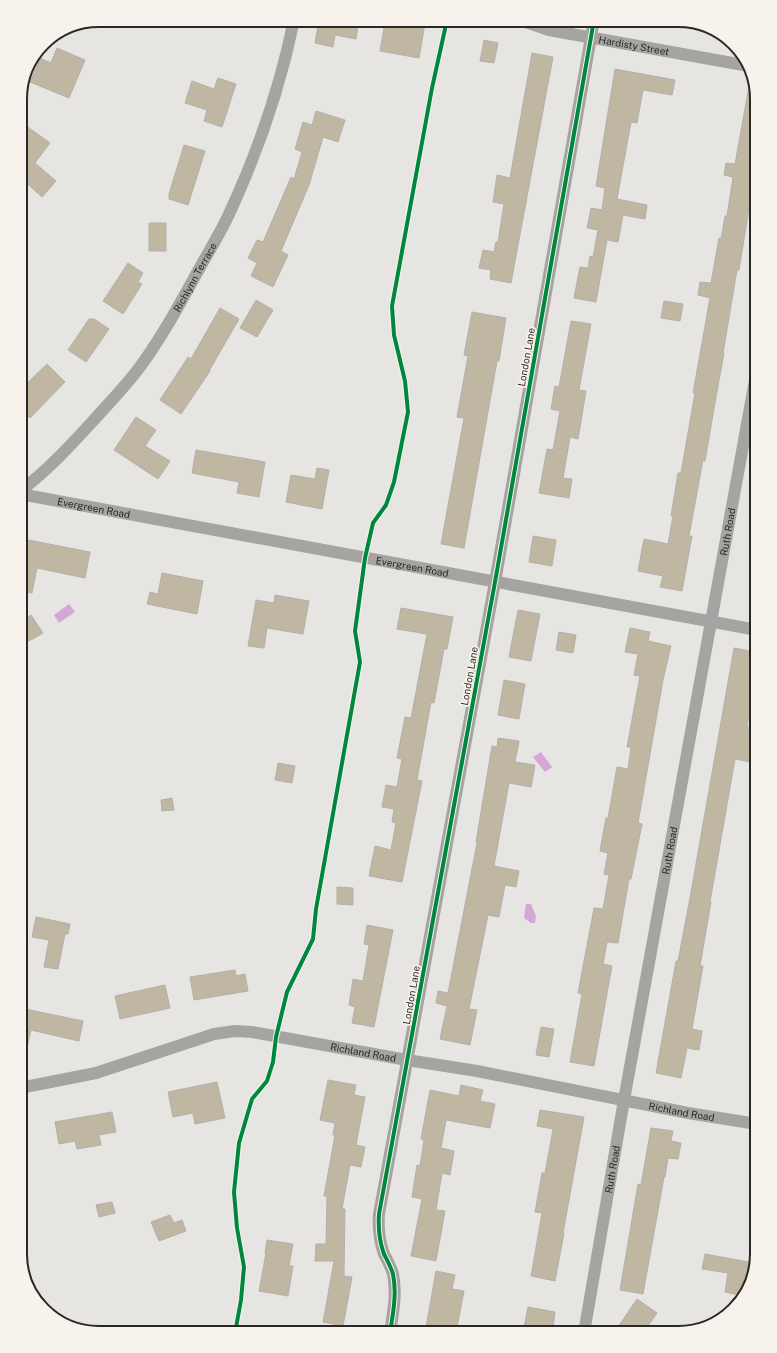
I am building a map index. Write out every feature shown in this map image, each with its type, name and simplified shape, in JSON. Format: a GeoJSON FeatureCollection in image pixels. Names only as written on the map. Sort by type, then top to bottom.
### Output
{"type":"FeatureCollection","features":[{"type":"Feature","properties":{"kind":"street","name":"Richlynn Terrace"},"geometry":{"type":"LineString","coordinates":[[27,485],[74,441],[126,384],[142,363],[179,306],[229,213],[262,136],[275,98],[293,27]]}},
{"type":"Feature","properties":{"kind":"street","name":"Hardisty Street"},"geometry":{"type":"LineString","coordinates":[[540,27],[549,30],[742,65]]}},
{"type":"Feature","properties":{"kind":"street","name":"London Lane"},"geometry":{"type":"LineString","coordinates":[[391,1326],[395,1287],[392,1271],[378,1233],[379,1214],[593,27]]}},
{"type":"Feature","properties":{"kind":"street","name":"Ruth Road"},"geometry":{"type":"LineString","coordinates":[[585,1326],[624,1100],[750,408]]}},
{"type":"Feature","properties":{"kind":"street","name":"Evergreen Road"},"geometry":{"type":"LineString","coordinates":[[27,495],[750,629]]}},
{"type":"Feature","properties":{"kind":"street","name":"Richland Road"},"geometry":{"type":"LineString","coordinates":[[27,1087],[96,1073],[214,1034],[235,1031],[252,1032],[407,1060],[478,1071],[688,1113],[750,1123]]}},
{"type":"Feature","properties":{"kind":"shaded area"},"geometry":{"type":"Polygon","coordinates":[[[69,604],[75,612],[59,623],[54,615],[69,604]]]}},
{"type":"Feature","properties":{"kind":"shaded area"},"geometry":{"type":"Polygon","coordinates":[[[541,752],[552,767],[545,772],[533,757],[541,752]]]}},
{"type":"Feature","properties":{"kind":"shaded area"},"geometry":{"type":"Polygon","coordinates":[[[526,904],[531,904],[536,916],[535,923],[531,923],[524,918],[526,904]]]}},
{"type":"Feature","properties":{"kind":"building"},"geometry":{"type":"Polygon","coordinates":[[[318,27],[358,27],[356,39],[335,35],[333,47],[315,43],[318,27]]]}},
{"type":"Feature","properties":{"kind":"building"},"geometry":{"type":"Polygon","coordinates":[[[384,27],[424,27],[419,58],[380,51],[384,27]]]}},
{"type":"Feature","properties":{"kind":"building"},"geometry":{"type":"Polygon","coordinates":[[[484,40],[498,43],[494,63],[480,61],[484,40]]]}},
{"type":"Feature","properties":{"kind":"building"},"geometry":{"type":"Polygon","coordinates":[[[57,48],[85,60],[69,98],[30,82],[40,58],[51,63],[57,48]]]}},
{"type":"Feature","properties":{"kind":"building"},"geometry":{"type":"Polygon","coordinates":[[[532,53],[553,57],[511,283],[490,279],[491,270],[479,268],[483,250],[494,252],[496,242],[498,242],[504,204],[493,202],[497,175],[510,178],[532,53]]]}},
{"type":"Feature","properties":{"kind":"building"},"geometry":{"type":"Polygon","coordinates":[[[615,69],[675,80],[672,95],[643,90],[637,123],[631,122],[617,199],[647,205],[645,219],[623,215],[618,242],[607,240],[596,302],[574,298],[580,267],[588,268],[590,256],[593,257],[598,230],[587,228],[591,208],[602,210],[605,188],[596,186],[615,69]]]}},
{"type":"Feature","properties":{"kind":"building"},"geometry":{"type":"Polygon","coordinates":[[[218,78],[236,84],[222,127],[204,121],[207,110],[185,103],[192,81],[214,89],[218,78]]]}},
{"type":"Feature","properties":{"kind":"building"},"geometry":{"type":"Polygon","coordinates":[[[749,88],[750,203],[739,270],[737,270],[705,461],[703,460],[689,536],[692,536],[682,591],[660,587],[663,576],[638,571],[644,539],[668,544],[678,473],[681,473],[695,393],[693,393],[710,298],[698,295],[700,282],[711,283],[719,238],[721,239],[725,216],[727,216],[733,177],[724,175],[726,163],[735,164],[749,88]]]}},
{"type":"Feature","properties":{"kind":"building"},"geometry":{"type":"Polygon","coordinates":[[[316,111],[345,120],[338,142],[323,137],[309,185],[281,251],[288,255],[273,287],[251,276],[257,263],[248,258],[257,240],[263,242],[291,177],[294,179],[302,152],[295,149],[303,122],[312,125],[316,111]]]}},
{"type":"Feature","properties":{"kind":"building"},"geometry":{"type":"Polygon","coordinates":[[[27,126],[50,143],[35,163],[56,181],[42,197],[27,183],[27,126]]]}},
{"type":"Feature","properties":{"kind":"building"},"geometry":{"type":"Polygon","coordinates":[[[184,145],[205,151],[188,205],[169,199],[169,194],[184,145]]]}},
{"type":"Feature","properties":{"kind":"building"},"geometry":{"type":"Polygon","coordinates":[[[149,223],[166,223],[166,251],[149,251],[149,223]]]}},
{"type":"Feature","properties":{"kind":"building"},"geometry":{"type":"Polygon","coordinates":[[[128,263],[143,273],[138,282],[142,284],[123,314],[103,301],[128,263]]]}},
{"type":"Feature","properties":{"kind":"building"},"geometry":{"type":"Polygon","coordinates":[[[256,300],[273,310],[257,337],[240,328],[256,300]]]}},
{"type":"Feature","properties":{"kind":"building"},"geometry":{"type":"Polygon","coordinates":[[[664,301],[683,304],[680,321],[661,318],[664,301]]]}},
{"type":"Feature","properties":{"kind":"building"},"geometry":{"type":"Polygon","coordinates":[[[220,308],[239,319],[210,371],[181,414],[160,400],[188,357],[191,359],[220,308]]]}},
{"type":"Feature","properties":{"kind":"building"},"geometry":{"type":"Polygon","coordinates":[[[472,312],[506,318],[464,548],[441,544],[464,418],[457,417],[468,356],[464,355],[472,312]]]}},
{"type":"Feature","properties":{"kind":"building"},"geometry":{"type":"Polygon","coordinates":[[[89,319],[94,319],[109,329],[86,362],[68,350],[89,319]]]}},
{"type":"Feature","properties":{"kind":"building"},"geometry":{"type":"Polygon","coordinates":[[[571,321],[591,324],[579,390],[586,391],[578,439],[570,437],[563,478],[572,479],[569,498],[539,493],[547,449],[553,450],[560,411],[551,409],[555,386],[559,387],[571,321]]]}},
{"type":"Feature","properties":{"kind":"building"},"geometry":{"type":"Polygon","coordinates":[[[47,364],[65,382],[30,418],[27,415],[27,383],[47,364]]]}},
{"type":"Feature","properties":{"kind":"building"},"geometry":{"type":"Polygon","coordinates":[[[136,417],[156,430],[145,446],[170,461],[158,479],[114,450],[136,417]]]}},
{"type":"Feature","properties":{"kind":"building"},"geometry":{"type":"Polygon","coordinates":[[[196,450],[265,462],[259,497],[237,493],[239,482],[192,473],[196,450]]]}},
{"type":"Feature","properties":{"kind":"building"},"geometry":{"type":"Polygon","coordinates":[[[317,468],[329,470],[322,509],[286,502],[291,475],[315,479],[317,468]]]}},
{"type":"Feature","properties":{"kind":"building"},"geometry":{"type":"Polygon","coordinates":[[[533,536],[556,540],[552,566],[529,562],[533,536]]]}},
{"type":"Feature","properties":{"kind":"building"},"geometry":{"type":"Polygon","coordinates":[[[27,540],[90,552],[85,578],[37,568],[32,593],[27,592],[27,540]]]}},
{"type":"Feature","properties":{"kind":"building"},"geometry":{"type":"Polygon","coordinates":[[[162,573],[203,581],[197,614],[147,604],[150,592],[158,594],[162,573]]]}},
{"type":"Feature","properties":{"kind":"building"},"geometry":{"type":"Polygon","coordinates":[[[275,595],[309,601],[303,634],[267,628],[264,648],[248,646],[256,600],[274,603],[275,595]]]}},
{"type":"Feature","properties":{"kind":"building"},"geometry":{"type":"Polygon","coordinates":[[[401,608],[453,617],[447,649],[444,649],[434,703],[431,702],[417,780],[422,781],[402,882],[369,876],[375,846],[391,850],[396,823],[392,822],[394,809],[382,807],[386,785],[397,787],[402,759],[397,758],[405,717],[411,718],[427,634],[397,629],[401,608]]]}},
{"type":"Feature","properties":{"kind":"building"},"geometry":{"type":"Polygon","coordinates":[[[518,610],[540,614],[531,661],[509,657],[518,610]]]}},
{"type":"Feature","properties":{"kind":"building"},"geometry":{"type":"Polygon","coordinates":[[[31,615],[43,633],[29,641],[27,638],[27,618],[31,615]]]}},
{"type":"Feature","properties":{"kind":"building"},"geometry":{"type":"Polygon","coordinates":[[[630,628],[650,632],[648,641],[671,646],[663,680],[638,823],[642,824],[631,879],[629,879],[618,943],[607,942],[603,964],[612,966],[594,1066],[570,1062],[582,994],[578,993],[594,908],[603,909],[609,875],[604,874],[608,853],[600,851],[606,818],[608,818],[617,767],[628,769],[631,747],[627,747],[640,676],[634,675],[638,654],[625,652],[630,628]]]}},
{"type":"Feature","properties":{"kind":"building"},"geometry":{"type":"Polygon","coordinates":[[[559,632],[576,635],[573,653],[556,650],[559,632]]]}},
{"type":"Feature","properties":{"kind":"building"},"geometry":{"type":"Polygon","coordinates":[[[734,648],[750,651],[750,706],[747,727],[750,727],[750,762],[735,759],[710,902],[700,966],[703,966],[692,1029],[702,1031],[699,1050],[687,1048],[681,1078],[656,1073],[676,961],[678,961],[734,648]]]}},
{"type":"Feature","properties":{"kind":"building"},"geometry":{"type":"Polygon","coordinates":[[[504,680],[525,684],[519,719],[498,715],[504,680]]]}},
{"type":"Feature","properties":{"kind":"building"},"geometry":{"type":"Polygon","coordinates":[[[498,738],[519,741],[515,762],[535,765],[531,787],[509,783],[494,866],[519,871],[516,887],[505,885],[499,917],[488,915],[469,1009],[477,1010],[470,1045],[440,1039],[447,1006],[436,1003],[438,991],[448,993],[477,843],[492,746],[497,747],[498,738]]]}},
{"type":"Feature","properties":{"kind":"building"},"geometry":{"type":"Polygon","coordinates":[[[278,763],[295,766],[292,783],[275,780],[278,763]]]}},
{"type":"Feature","properties":{"kind":"building"},"geometry":{"type":"Polygon","coordinates":[[[172,798],[174,810],[162,811],[161,800],[172,798]]]}},
{"type":"Feature","properties":{"kind":"building"},"geometry":{"type":"Polygon","coordinates":[[[337,887],[353,888],[353,905],[337,904],[337,887]]]}},
{"type":"Feature","properties":{"kind":"building"},"geometry":{"type":"Polygon","coordinates":[[[36,917],[70,924],[68,934],[65,934],[58,969],[44,967],[49,940],[32,937],[36,917]]]}},
{"type":"Feature","properties":{"kind":"building"},"geometry":{"type":"Polygon","coordinates":[[[367,925],[393,930],[374,1027],[352,1023],[355,1007],[349,1005],[353,979],[363,981],[369,945],[364,944],[367,925]]]}},
{"type":"Feature","properties":{"kind":"building"},"geometry":{"type":"Polygon","coordinates":[[[235,970],[236,976],[245,974],[248,991],[194,1000],[190,977],[235,970]]]}},
{"type":"Feature","properties":{"kind":"building"},"geometry":{"type":"Polygon","coordinates":[[[165,985],[170,1008],[120,1019],[115,996],[165,985]]]}},
{"type":"Feature","properties":{"kind":"building"},"geometry":{"type":"Polygon","coordinates":[[[27,1009],[83,1021],[79,1041],[31,1030],[27,1047],[27,1009]]]}},
{"type":"Feature","properties":{"kind":"building"},"geometry":{"type":"Polygon","coordinates":[[[541,1027],[554,1029],[549,1057],[536,1055],[541,1027]]]}},
{"type":"Feature","properties":{"kind":"building"},"geometry":{"type":"Polygon","coordinates":[[[328,1080],[356,1085],[354,1095],[365,1097],[356,1145],[365,1147],[361,1167],[350,1165],[342,1209],[345,1209],[344,1276],[352,1277],[343,1326],[323,1322],[334,1261],[315,1261],[316,1244],[326,1244],[327,1196],[324,1196],[335,1135],[333,1135],[335,1123],[320,1120],[328,1080]]]}},
{"type":"Feature","properties":{"kind":"building"},"geometry":{"type":"Polygon","coordinates":[[[217,1082],[225,1118],[195,1124],[193,1113],[173,1117],[168,1092],[217,1082]]]}},
{"type":"Feature","properties":{"kind":"building"},"geometry":{"type":"Polygon","coordinates":[[[461,1085],[483,1090],[480,1101],[495,1104],[490,1128],[446,1120],[441,1148],[454,1151],[450,1175],[442,1173],[436,1210],[445,1211],[436,1261],[411,1256],[422,1199],[412,1197],[417,1165],[420,1166],[424,1140],[421,1139],[430,1090],[459,1096],[461,1085]]]}},
{"type":"Feature","properties":{"kind":"building"},"geometry":{"type":"Polygon","coordinates":[[[540,1110],[584,1117],[555,1281],[531,1276],[542,1213],[535,1212],[542,1173],[545,1173],[553,1129],[537,1126],[540,1110]]]}},
{"type":"Feature","properties":{"kind":"building"},"geometry":{"type":"Polygon","coordinates":[[[112,1112],[116,1132],[99,1135],[101,1145],[77,1149],[75,1141],[59,1144],[55,1122],[112,1112]]]}},
{"type":"Feature","properties":{"kind":"building"},"geometry":{"type":"Polygon","coordinates":[[[651,1128],[673,1131],[671,1141],[681,1143],[678,1159],[668,1158],[643,1294],[620,1290],[638,1184],[641,1185],[651,1128]]]}},
{"type":"Feature","properties":{"kind":"building"},"geometry":{"type":"Polygon","coordinates":[[[112,1202],[115,1213],[99,1217],[96,1205],[112,1202]]]}},
{"type":"Feature","properties":{"kind":"building"},"geometry":{"type":"Polygon","coordinates":[[[170,1215],[174,1223],[182,1220],[186,1231],[159,1241],[151,1222],[170,1215]]]}},
{"type":"Feature","properties":{"kind":"building"},"geometry":{"type":"Polygon","coordinates":[[[267,1240],[293,1244],[289,1266],[293,1266],[288,1296],[259,1291],[267,1240]]]}},
{"type":"Feature","properties":{"kind":"building"},"geometry":{"type":"Polygon","coordinates":[[[705,1254],[749,1262],[748,1272],[737,1295],[725,1292],[728,1273],[702,1269],[705,1254]]]}},
{"type":"Feature","properties":{"kind":"building"},"geometry":{"type":"Polygon","coordinates":[[[436,1271],[455,1275],[452,1289],[464,1291],[457,1326],[426,1326],[436,1271]]]}},
{"type":"Feature","properties":{"kind":"building"},"geometry":{"type":"Polygon","coordinates":[[[637,1299],[657,1313],[648,1326],[619,1326],[637,1299]]]}},
{"type":"Feature","properties":{"kind":"building"},"geometry":{"type":"Polygon","coordinates":[[[528,1307],[555,1312],[553,1326],[524,1326],[528,1307]]]}},
{"type":"Feature","properties":{"kind":"cycle path"},"geometry":{"type":"LineString","coordinates":[[236,1326],[241,1300],[244,1267],[237,1228],[234,1192],[239,1143],[252,1099],[267,1081],[273,1062],[276,1037],[287,992],[313,939],[316,909],[360,662],[355,631],[365,558],[373,523],[386,505],[394,482],[408,412],[405,381],[394,335],[392,306],[432,88],[445,27]]}},
{"type":"Feature","properties":{"kind":"cycle path"},"geometry":{"type":"LineString","coordinates":[[391,1326],[395,1289],[393,1274],[381,1244],[379,1214],[495,582],[593,27]]}}]}
